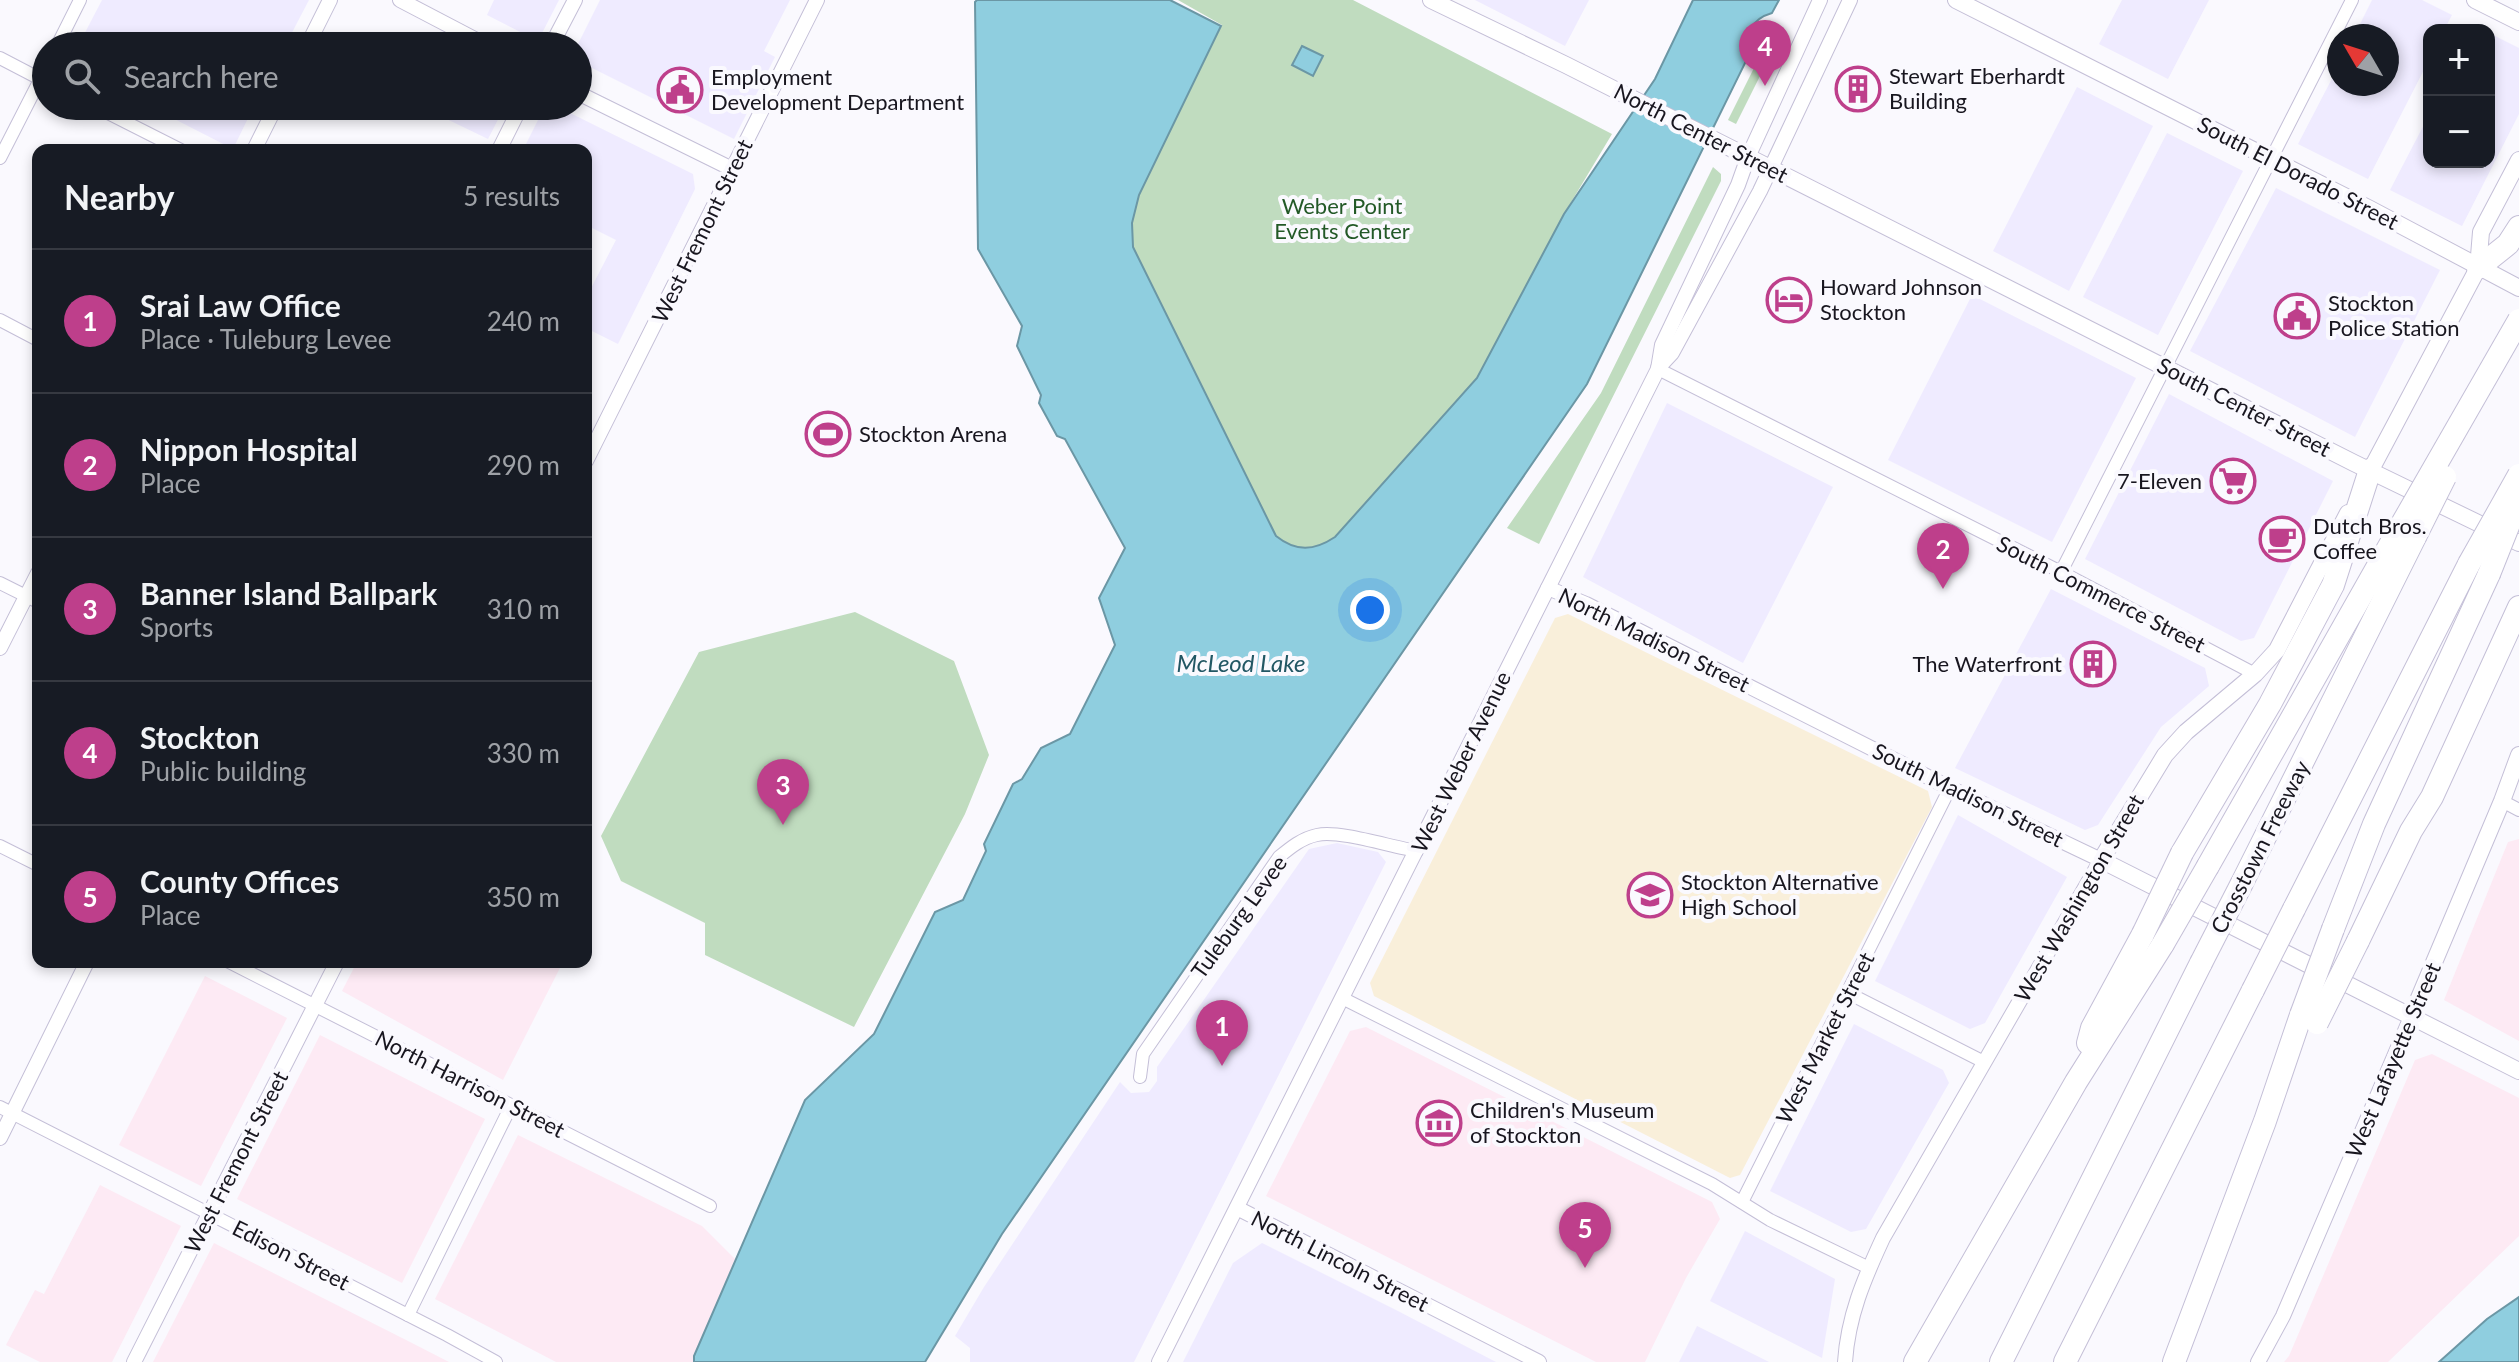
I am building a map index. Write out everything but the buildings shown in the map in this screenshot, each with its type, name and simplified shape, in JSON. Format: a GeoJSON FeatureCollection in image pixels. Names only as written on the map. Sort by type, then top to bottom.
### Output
{"type":"FeatureCollection","features":[{"type":"Feature","properties":{"kind":"highway"},"geometry":{"type":"LineString","coordinates":[[2478,268],[2508,244],[2519,227]]}},
{"type":"Feature","properties":{"kind":"highway"},"geometry":{"type":"LineString","coordinates":[[1915,1362],[2076,1082],[2153,939],[2208,866],[2407,533],[2519,320]]}},
{"type":"Feature","properties":{"kind":"highway","name":"Crosstown Freeway"},"geometry":{"type":"LineString","coordinates":[[2001,1362],[2242,883],[2407,533],[2519,333]]}},
{"type":"Feature","properties":{"kind":"highway"},"geometry":{"type":"LineString","coordinates":[[2153,939],[2182,853],[2270,704],[2333,585],[2370,470]]}},
{"type":"Feature","properties":{"kind":"highway"},"geometry":{"type":"LineString","coordinates":[[2176,1353],[2265,1121],[2309,1019],[2333,929],[2374,824],[2519,475]]}},
{"type":"Feature","properties":{"kind":"highway"},"geometry":{"type":"LineString","coordinates":[[2065,1362],[2294,909],[2519,499]]}},
{"type":"Feature","properties":{"kind":"highway"},"geometry":{"type":"LineString","coordinates":[[2309,1019],[2358,941],[2411,831],[2432,797],[2519,607]]}},
{"type":"Feature","properties":{"kind":"main road","name":"North Center Street"},"geometry":{"type":"LineString","coordinates":[[1431,0],[1970,269]]}},
{"type":"Feature","properties":{"kind":"main road","name":"South El Dorado Street"},"geometry":{"type":"LineString","coordinates":[[1956,0],[2519,288]]}},
{"type":"Feature","properties":{"kind":"main road"},"geometry":{"type":"LineString","coordinates":[[2475,0],[2519,22]]}},
{"type":"Feature","properties":{"kind":"main road"},"geometry":{"type":"LineString","coordinates":[[2478,268],[2481,232],[2519,160]]}},
{"type":"Feature","properties":{"kind":"main road","name":"West Washington Street"},"geometry":{"type":"LineString","coordinates":[[2101,860],[2165,755],[2186,732],[2255,674],[2277,650],[2478,268]]}},
{"type":"Feature","properties":{"kind":"main road","name":"South Center Street"},"geometry":{"type":"LineString","coordinates":[[1970,269],[2519,543]]}},
{"type":"Feature","properties":{"kind":"main road","name":"West Lafayette Street"},"geometry":{"type":"LineString","coordinates":[[2411,1017],[2519,755]]}},
{"type":"Feature","properties":{"kind":"main road","name":"South Madison Street"},"geometry":{"type":"LineString","coordinates":[[2101,860],[2519,1071]]}},
{"type":"Feature","properties":{"kind":"street"},"geometry":{"type":"LineString","coordinates":[[64,32],[80,0]]}},
{"type":"Feature","properties":{"kind":"street"},"geometry":{"type":"LineString","coordinates":[[314,32],[330,0]]}},
{"type":"Feature","properties":{"kind":"street"},"geometry":{"type":"LineString","coordinates":[[400,0],[461,32]]}},
{"type":"Feature","properties":{"kind":"street"},"geometry":{"type":"LineString","coordinates":[[558,32],[575,0]]}},
{"type":"Feature","properties":{"kind":"street","name":"West Fremont Street"},"geometry":{"type":"LineString","coordinates":[[592,449],[817,0]]}},
{"type":"Feature","properties":{"kind":"street","name":"West Weber Avenue"},"geometry":{"type":"LineString","coordinates":[[1159,1362],[1658,369],[1662,345],[1738,185],[1820,0]]}},
{"type":"Feature","properties":{"kind":"street"},"geometry":{"type":"LineString","coordinates":[[1658,369],[1672,353],[1772,168],[1850,0]]}},
{"type":"Feature","properties":{"kind":"street"},"geometry":{"type":"LineString","coordinates":[[2061,572],[2352,0]]}},
{"type":"Feature","properties":{"kind":"street"},"geometry":{"type":"LineString","coordinates":[[0,58],[32,71]]}},
{"type":"Feature","properties":{"kind":"street"},"geometry":{"type":"LineString","coordinates":[[0,158],[32,98]]}},
{"type":"Feature","properties":{"kind":"street"},"geometry":{"type":"LineString","coordinates":[[592,100],[732,169]]}},
{"type":"Feature","properties":{"kind":"street"},"geometry":{"type":"LineString","coordinates":[[122,120],[169,144]]}},
{"type":"Feature","properties":{"kind":"street"},"geometry":{"type":"LineString","coordinates":[[257,144],[269,120]]}},
{"type":"Feature","properties":{"kind":"street"},"geometry":{"type":"LineString","coordinates":[[502,144],[514,120]]}},
{"type":"Feature","properties":{"kind":"street"},"geometry":{"type":"LineString","coordinates":[[0,320],[32,337]]}},
{"type":"Feature","properties":{"kind":"street","name":"South Commerce Street"},"geometry":{"type":"LineString","coordinates":[[1658,369],[2061,572],[2255,674]]}},
{"type":"Feature","properties":{"kind":"street"},"geometry":{"type":"LineString","coordinates":[[0,583],[32,599],[0,648]]}},
{"type":"Feature","properties":{"kind":"street","name":"North Madison Street"},"geometry":{"type":"LineString","coordinates":[[1548,588],[1586,604],[1761,693]]}},
{"type":"Feature","properties":{"kind":"street","name":"South Madison Street"},"geometry":{"type":"LineString","coordinates":[[1761,693],[2101,860]]}},
{"type":"Feature","properties":{"kind":"street","name":"West Market Street"},"geometry":{"type":"LineString","coordinates":[[1742,1202],[1950,788]]}},
{"type":"Feature","properties":{"kind":"street"},"geometry":{"type":"LineString","coordinates":[[2502,801],[2519,810]]}},
{"type":"Feature","properties":{"kind":"street","name":"Tuleburg Levee"},"geometry":{"type":"LineString","coordinates":[[1140,1077],[1143,1054],[1279,857],[1297,843],[1317,835],[1335,834],[1417,851]]}},
{"type":"Feature","properties":{"kind":"street"},"geometry":{"type":"LineString","coordinates":[[0,846],[32,862]]}},
{"type":"Feature","properties":{"kind":"street","name":"West Washington Street"},"geometry":{"type":"LineString","coordinates":[[1845,1362],[1855,1300],[1894,1216],[2101,860]]}},
{"type":"Feature","properties":{"kind":"street"},"geometry":{"type":"LineString","coordinates":[[0,1138],[6,1111],[84,968]]}},
{"type":"Feature","properties":{"kind":"street","name":"North Harrison Street"},"geometry":{"type":"LineString","coordinates":[[241,968],[710,1206]]}},
{"type":"Feature","properties":{"kind":"street","name":"West Fremont Street"},"geometry":{"type":"LineString","coordinates":[[134,1362],[334,968]]}},
{"type":"Feature","properties":{"kind":"street"},"geometry":{"type":"LineString","coordinates":[[1848,993],[1984,1062]]}},
{"type":"Feature","properties":{"kind":"street"},"geometry":{"type":"LineString","coordinates":[[1342,998],[1552,1102],[1742,1202],[1770,1220],[1869,1268]]}},
{"type":"Feature","properties":{"kind":"street","name":"West Lafayette Street"},"geometry":{"type":"LineString","coordinates":[[2258,1362],[2283,1316],[2411,1017]]}},
{"type":"Feature","properties":{"kind":"street"},"geometry":{"type":"LineString","coordinates":[[408,1315],[511,1106]]}},
{"type":"Feature","properties":{"kind":"street","name":"Edison Street"},"geometry":{"type":"LineString","coordinates":[[6,1111],[496,1362]]}},
{"type":"Feature","properties":{"kind":"street","name":"North Lincoln Street"},"geometry":{"type":"LineString","coordinates":[[1237,1208],[1539,1362]]}},
{"type":"Feature","properties":{"kind":"shaded area"},"geometry":{"type":"Polygon","coordinates":[[[102,0],[309,0],[292,32],[85,32],[102,0]]]}},
{"type":"Feature","properties":{"kind":"shaded area"},"geometry":{"type":"Polygon","coordinates":[[[494,0],[559,0],[543,32],[520,32],[487,15],[494,0]]]}},
{"type":"Feature","properties":{"kind":"shaded area"},"geometry":{"type":"Polygon","coordinates":[[[600,0],[790,0],[764,51],[775,57],[734,139],[592,68],[592,32],[584,32],[600,0]]]}},
{"type":"Feature","properties":{"kind":"shaded area"},"geometry":{"type":"Polygon","coordinates":[[[1475,0],[1589,0],[1565,46],[1475,0]]]}},
{"type":"Feature","properties":{"kind":"shaded area"},"geometry":{"type":"Polygon","coordinates":[[[2122,0],[2209,0],[2168,79],[2099,44],[2122,0]]]}},
{"type":"Feature","properties":{"kind":"shaded area"},"geometry":{"type":"Polygon","coordinates":[[[2372,0],[2422,0],[2452,15],[2447,24],[2423,24],[2423,72],[2368,179],[2298,144],[2327,88],[2327,96],[2399,96],[2399,24],[2360,24],[2372,0]]]}},
{"type":"Feature","properties":{"kind":"shaded area"},"geometry":{"type":"Polygon","coordinates":[[[2495,36],[2519,48],[2519,114],[2495,161],[2495,36]]]}},
{"type":"Feature","properties":{"kind":"shaded area"},"geometry":{"type":"Polygon","coordinates":[[[2077,87],[2153,126],[2069,291],[1993,251],[2077,87]]]}},
{"type":"Feature","properties":{"kind":"shaded area"},"geometry":{"type":"Polygon","coordinates":[[[176,120],[247,120],[235,144],[223,144],[176,120]]]}},
{"type":"Feature","properties":{"kind":"shaded area"},"geometry":{"type":"Polygon","coordinates":[[[449,120],[498,120],[488,139],[449,120]]]}},
{"type":"Feature","properties":{"kind":"shaded area"},"geometry":{"type":"Polygon","coordinates":[[[538,120],[584,120],[693,174],[695,189],[618,344],[592,331],[592,286],[616,240],[592,228],[592,144],[526,144],[538,120]]]}},
{"type":"Feature","properties":{"kind":"shaded area"},"geometry":{"type":"Polygon","coordinates":[[[2423,127],[2423,168],[2492,168],[2462,226],[2390,190],[2423,127]]]}},
{"type":"Feature","properties":{"kind":"shaded area"},"geometry":{"type":"Polygon","coordinates":[[[2167,133],[2243,171],[2158,335],[2083,297],[2167,133]]]}},
{"type":"Feature","properties":{"kind":"shaded area"},"geometry":{"type":"Polygon","coordinates":[[[2276,188],[2440,270],[2355,437],[2190,351],[2276,188]]]}},
{"type":"Feature","properties":{"kind":"shaded area"},"geometry":{"type":"Polygon","coordinates":[[[1972,295],[2136,378],[2052,542],[1888,460],[1972,295]]]}},
{"type":"Feature","properties":{"kind":"shaded area"},"geometry":{"type":"Polygon","coordinates":[[[2169,394],[2333,481],[2254,638],[2241,641],[2085,559],[2169,394]]]}},
{"type":"Feature","properties":{"kind":"shaded area"},"geometry":{"type":"Polygon","coordinates":[[[1667,403],[1833,487],[1743,663],[1583,577],[1667,403]]]}},
{"type":"Feature","properties":{"kind":"shaded area"},"geometry":{"type":"Polygon","coordinates":[[[2051,589],[2205,668],[2209,686],[2161,727],[2098,825],[2085,830],[1955,768],[2051,589]]]}},
{"type":"Feature","properties":{"kind":"shaded area","name":"Stockton Alternative High School"},"geometry":{"type":"Polygon","coordinates":[[[1568,614],[1928,791],[1932,807],[1740,1175],[1730,1178],[1374,996],[1370,983],[1555,618],[1568,614]]]}},
{"type":"Feature","properties":{"kind":"shaded area"},"geometry":{"type":"Polygon","coordinates":[[[1958,815],[2067,877],[1985,1023],[1970,1029],[1875,981],[1958,815]]]}},
{"type":"Feature","properties":{"kind":"shaded area"},"geometry":{"type":"Polygon","coordinates":[[[2519,839],[2519,1041],[2444,1000],[2508,842],[2519,839]]]}},
{"type":"Feature","properties":{"kind":"shaded area"},"geometry":{"type":"Polygon","coordinates":[[[1337,843],[1378,852],[1386,862],[1134,1362],[970,1362],[970,1348],[955,1336],[1120,1082],[1131,1093],[1149,1092],[1157,1081],[1157,1067],[1309,849],[1337,843]]]}},
{"type":"Feature","properties":{"kind":"shaded area"},"geometry":{"type":"Polygon","coordinates":[[[354,968],[560,968],[503,1080],[342,991],[354,968]]]}},
{"type":"Feature","properties":{"kind":"shaded area"},"geometry":{"type":"Polygon","coordinates":[[[205,976],[287,1018],[201,1186],[119,1145],[205,976]]]}},
{"type":"Feature","properties":{"kind":"shaded area"},"geometry":{"type":"Polygon","coordinates":[[[1854,1024],[1943,1070],[1949,1083],[1866,1229],[1851,1232],[1770,1191],[1854,1024]]]}},
{"type":"Feature","properties":{"kind":"shaded area"},"geometry":{"type":"Polygon","coordinates":[[[1366,1027],[1712,1202],[1720,1219],[1686,1278],[1645,1362],[1596,1362],[1266,1196],[1350,1031],[1366,1027]]]}},
{"type":"Feature","properties":{"kind":"shaded area"},"geometry":{"type":"Polygon","coordinates":[[[320,1035],[485,1119],[402,1283],[237,1199],[320,1035]]]}},
{"type":"Feature","properties":{"kind":"shaded area"},"geometry":{"type":"Polygon","coordinates":[[[2432,1054],[2519,1098],[2519,1236],[2388,1362],[2284,1362],[2415,1060],[2432,1054]]]}},
{"type":"Feature","properties":{"kind":"shaded area"},"geometry":{"type":"Polygon","coordinates":[[[518,1135],[702,1226],[735,1259],[694,1362],[556,1362],[435,1299],[518,1135]]]}},
{"type":"Feature","properties":{"kind":"shaded area"},"geometry":{"type":"Polygon","coordinates":[[[100,1185],[181,1226],[112,1362],[40,1362],[6,1345],[35,1290],[44,1294],[100,1185]]]}},
{"type":"Feature","properties":{"kind":"shaded area"},"geometry":{"type":"Polygon","coordinates":[[[1745,1231],[1835,1279],[1822,1358],[1710,1301],[1745,1231]]]}},
{"type":"Feature","properties":{"kind":"shaded area"},"geometry":{"type":"Polygon","coordinates":[[[214,1243],[412,1343],[449,1362],[153,1362],[214,1243]]]}},
{"type":"Feature","properties":{"kind":"shaded area"},"geometry":{"type":"Polygon","coordinates":[[[1262,1243],[1496,1362],[1183,1362],[1233,1263],[1262,1243]]]}},
{"type":"Feature","properties":{"kind":"shaded area"},"geometry":{"type":"Polygon","coordinates":[[[1697,1326],[1769,1362],[1679,1362],[1697,1326]]]}},
{"type":"Feature","properties":{"kind":"green space","name":"Weber Point Events Center"},"geometry":{"type":"Polygon","coordinates":[[[1178,0],[1353,0],[1612,134],[1564,214],[1477,378],[1335,537],[1320,545],[1298,547],[1276,536],[1133,247],[1132,223],[1139,195],[1222,25],[1178,0]]]}},
{"type":"Feature","properties":{"kind":"green space"},"geometry":{"type":"Polygon","coordinates":[[[1758,60],[1766,64],[1736,124],[1728,120],[1758,60]]]}},
{"type":"Feature","properties":{"kind":"green space"},"geometry":{"type":"Polygon","coordinates":[[[1713,167],[1721,174],[1721,181],[1539,544],[1507,528],[1601,393],[1713,167]]]}},
{"type":"Feature","properties":{"kind":"green space"},"geometry":{"type":"Polygon","coordinates":[[[855,612],[954,661],[989,755],[965,814],[854,1027],[705,955],[705,923],[621,881],[601,836],[699,652],[855,612]]]}},
{"type":"Feature","properties":{"kind":"water","name":"McLeod Lake"},"geometry":{"type":"Polygon","coordinates":[[[977,0],[1170,0],[1221,26],[1139,195],[1132,223],[1133,247],[1276,536],[1291,545],[1305,548],[1335,537],[1477,378],[1564,214],[1655,79],[1693,0],[1779,0],[1772,13],[1759,19],[1751,29],[1749,55],[1587,384],[1002,1234],[925,1362],[694,1362],[805,1100],[874,1034],[935,912],[963,900],[986,851],[984,844],[1013,784],[1022,779],[1041,748],[1070,734],[1115,645],[1099,598],[1125,548],[1065,439],[1057,436],[1039,403],[1041,395],[1017,346],[1022,326],[978,249],[977,0]]]}},
{"type":"Feature","properties":{"kind":"water"},"geometry":{"type":"Polygon","coordinates":[[[1302,46],[1323,56],[1313,76],[1292,65],[1302,46]]]}},
{"type":"Feature","properties":{"kind":"water"},"geometry":{"type":"Polygon","coordinates":[[[2519,1297],[2519,1362],[2439,1362],[2487,1319],[2519,1297]]]}},
{"type":"Feature","properties":{"kind":"place","name":"Stockton"},"geometry":{"type":"Point","coordinates":[1765,86]}},
{"type":"Feature","properties":{"kind":"place","name":"Stewart Eberhardt Building"},"geometry":{"type":"Point","coordinates":[1858,89]}},
{"type":"Feature","properties":{"kind":"place","name":"Employment Development Department"},"geometry":{"type":"Point","coordinates":[680,90]}},
{"type":"Feature","properties":{"kind":"place","name":"Howard Johnson Stockton"},"geometry":{"type":"Point","coordinates":[1789,300]}},
{"type":"Feature","properties":{"kind":"place","name":"Stockton Police Station"},"geometry":{"type":"Point","coordinates":[2297,316]}},
{"type":"Feature","properties":{"kind":"place","name":"Stockton Arena"},"geometry":{"type":"Point","coordinates":[828,434]}},
{"type":"Feature","properties":{"kind":"place","name":"7-Eleven"},"geometry":{"type":"Point","coordinates":[2233,481]}},
{"type":"Feature","properties":{"kind":"place","name":"Dutch Bros. Coffee"},"geometry":{"type":"Point","coordinates":[2282,539]}},
{"type":"Feature","properties":{"kind":"place","name":"Nippon Hospital"},"geometry":{"type":"Point","coordinates":[1943,589]}},
{"type":"Feature","properties":{"kind":"place","name":"The Waterfront"},"geometry":{"type":"Point","coordinates":[2093,664]}},
{"type":"Feature","properties":{"kind":"place","name":"Banner Island Ballpark"},"geometry":{"type":"Point","coordinates":[783,825]}},
{"type":"Feature","properties":{"kind":"place","name":"Stockton Alternative High School"},"geometry":{"type":"Point","coordinates":[1650,895]}},
{"type":"Feature","properties":{"kind":"place","name":"Srai Law Office"},"geometry":{"type":"Point","coordinates":[1222,1066]}},
{"type":"Feature","properties":{"kind":"place","name":"Children's Museum of Stockton"},"geometry":{"type":"Point","coordinates":[1439,1123]}},
{"type":"Feature","properties":{"kind":"place","name":"County Offices"},"geometry":{"type":"Point","coordinates":[1585,1268]}}]}
